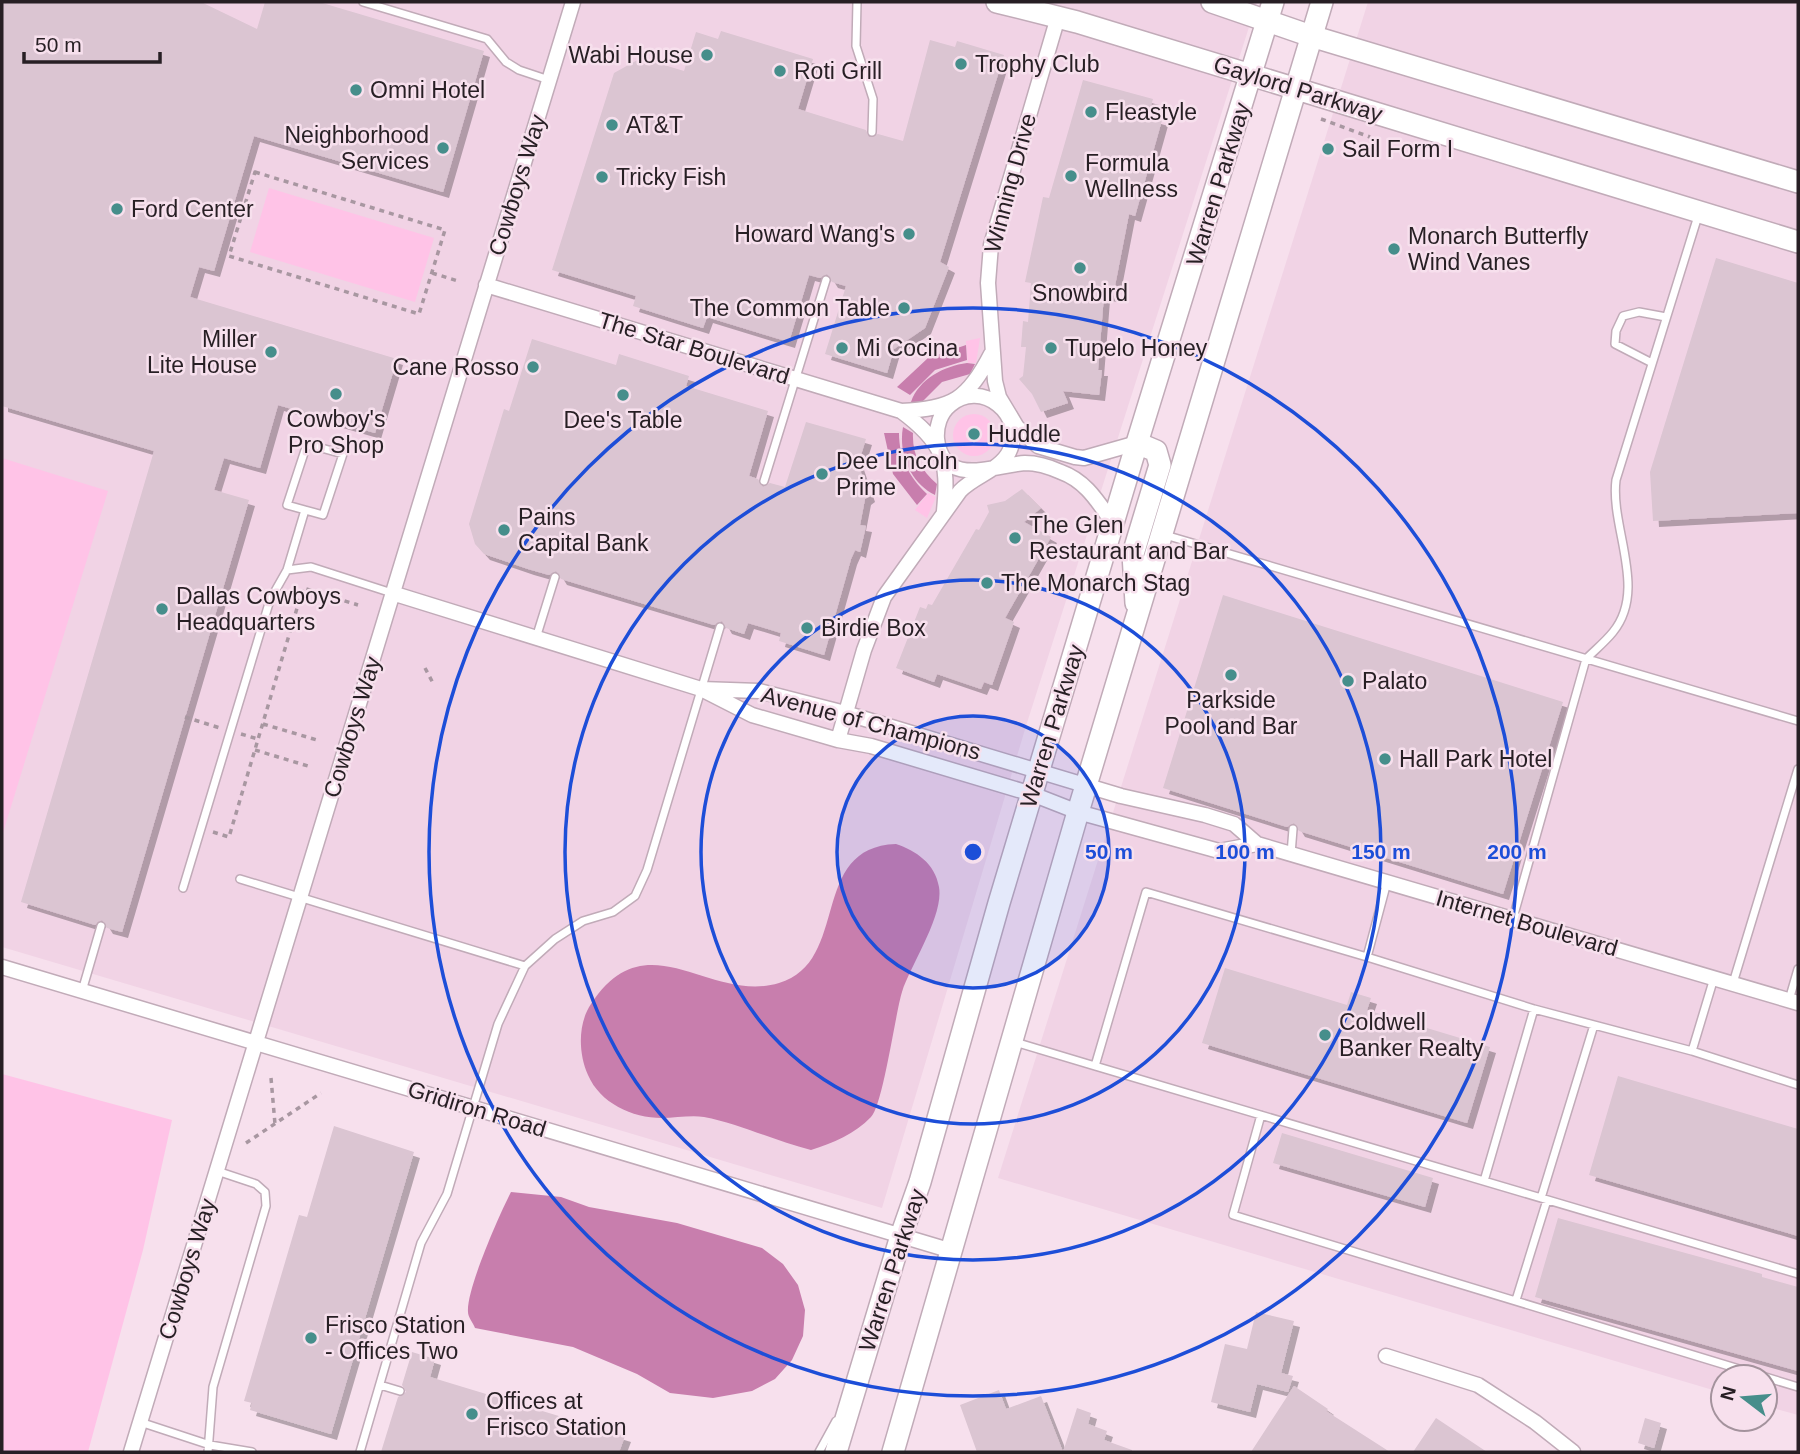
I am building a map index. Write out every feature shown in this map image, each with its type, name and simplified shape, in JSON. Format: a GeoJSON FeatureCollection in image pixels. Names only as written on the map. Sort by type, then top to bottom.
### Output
{"type":"FeatureCollection","features":[{"type":"Feature","properties":{"kind":"main road","name":"Gaylord Parkway"},"geometry":{"type":"LineString","coordinates":[[997,2],[1058,17],[1798,242]]}},
{"type":"Feature","properties":{"kind":"main road"},"geometry":{"type":"LineString","coordinates":[[1212,2],[1271,11],[1311,36],[1798,182]]}},
{"type":"Feature","properties":{"kind":"main road","name":"Warren Parkway"},"geometry":{"type":"LineString","coordinates":[[893,1452],[1078,812],[1322,2]]}},
{"type":"Feature","properties":{"kind":"main road","name":"Warren Parkway"},"geometry":{"type":"LineString","coordinates":[[836,1452],[901,1236],[920,1182],[1137,443],[1271,11]]}},
{"type":"Feature","properties":{"kind":"main road"},"geometry":{"type":"LineString","coordinates":[[1137,443],[1156,451],[1160,465],[1133,554],[1137,616]]}},
{"type":"Feature","properties":{"kind":"street","name":"Cowboys Way"},"geometry":{"type":"LineString","coordinates":[[133,1452],[573,2]]}},
{"type":"Feature","properties":{"kind":"street","name":"Winning Drive"},"geometry":{"type":"LineString","coordinates":[[1006,411],[996,388],[992,353],[988,283],[990,245],[1058,17]]}},
{"type":"Feature","properties":{"kind":"street","name":"The Star Boulevard"},"geometry":{"type":"LineString","coordinates":[[486,285],[901,411],[930,410],[956,401]]}},
{"type":"Feature","properties":{"kind":"street"},"geometry":{"type":"LineString","coordinates":[[944,511],[947,479],[937,437],[939,423],[945,410],[975,383],[992,353]]}},
{"type":"Feature","properties":{"kind":"street"},"geometry":{"type":"LineString","coordinates":[[956,401],[980,396],[992,399],[1006,411],[1024,436],[1050,450],[1084,458],[1137,443]]}},
{"type":"Feature","properties":{"kind":"street","name":"The Star Boulevard"},"geometry":{"type":"LineString","coordinates":[[901,411],[927,431],[940,450]]}},
{"type":"Feature","properties":{"kind":"street"},"geometry":{"type":"LineString","coordinates":[[838,740],[863,650],[884,597],[944,511],[967,484],[1006,457],[1012,444],[1013,430],[1006,411]]}},
{"type":"Feature","properties":{"kind":"street"},"geometry":{"type":"LineString","coordinates":[[940,450],[953,465],[965,471],[1024,463],[1044,466],[1069,475],[1084,485],[1113,523]]}},
{"type":"Feature","properties":{"kind":"street"},"geometry":{"type":"LineString","coordinates":[[1044,466],[1050,450]]}},
{"type":"Feature","properties":{"kind":"street","name":"Avenue of Champions"},"geometry":{"type":"LineString","coordinates":[[392,593],[701,689],[752,715],[838,740],[871,746],[1032,794]]}},
{"type":"Feature","properties":{"kind":"street","name":"Avenue of Champions"},"geometry":{"type":"LineString","coordinates":[[701,689],[759,691],[845,713],[1039,770]]}},
{"type":"Feature","properties":{"kind":"street","name":"Internet Boulevard"},"geometry":{"type":"LineString","coordinates":[[1039,770],[1086,785],[1208,809],[1234,824],[1256,844],[1793,1001]]}},
{"type":"Feature","properties":{"kind":"street","name":"Internet Boulevard"},"geometry":{"type":"LineString","coordinates":[[1032,794],[1078,812],[1219,851],[1256,844]]}},
{"type":"Feature","properties":{"kind":"street","name":"Gridiron Road"},"geometry":{"type":"LineString","coordinates":[[2,967],[952,1251]]}},
{"type":"Feature","properties":{"kind":"street"},"geometry":{"type":"LineString","coordinates":[[1386,1356],[1478,1384],[1535,1422],[1573,1452]]}},
{"type":"Feature","properties":{"kind":"lane"},"geometry":{"type":"LineString","coordinates":[[363,2],[487,39],[506,62],[520,71],[549,80]]}},
{"type":"Feature","properties":{"kind":"lane"},"geometry":{"type":"LineString","coordinates":[[857,2],[856,46],[873,99],[872,132]]}},
{"type":"Feature","properties":{"kind":"lane"},"geometry":{"type":"LineString","coordinates":[[1513,918],[1586,659],[1614,631],[1629,591],[1614,498],[1616,480],[1700,211]]}},
{"type":"Feature","properties":{"kind":"lane"},"geometry":{"type":"LineString","coordinates":[[764,481],[826,280]]}},
{"type":"Feature","properties":{"kind":"lane"},"geometry":{"type":"LineString","coordinates":[[1652,363],[1615,344],[1616,331],[1623,316],[1639,312],[1666,317]]}},
{"type":"Feature","properties":{"kind":"lane"},"geometry":{"type":"LineString","coordinates":[[307,444],[342,454],[323,516],[305,510],[288,505],[307,444]]}},
{"type":"Feature","properties":{"kind":"lane"},"geometry":{"type":"LineString","coordinates":[[183,888],[270,600],[287,570],[305,510]]}},
{"type":"Feature","properties":{"kind":"lane"},"geometry":{"type":"LineString","coordinates":[[1161,534],[1798,721]]}},
{"type":"Feature","properties":{"kind":"lane"},"geometry":{"type":"LineString","coordinates":[[287,570],[312,567],[392,593]]}},
{"type":"Feature","properties":{"kind":"lane"},"geometry":{"type":"LineString","coordinates":[[537,638],[555,577]]}},
{"type":"Feature","properties":{"kind":"lane"},"geometry":{"type":"LineString","coordinates":[[360,1452],[421,1243],[447,1194],[498,1024],[525,966],[564,933],[583,921],[613,912],[635,895],[647,870],[720,627]]}},
{"type":"Feature","properties":{"kind":"lane"},"geometry":{"type":"LineString","coordinates":[[1733,983],[1798,769]]}},
{"type":"Feature","properties":{"kind":"lane"},"geometry":{"type":"LineString","coordinates":[[1291,854],[1293,829]]}},
{"type":"Feature","properties":{"kind":"lane"},"geometry":{"type":"LineString","coordinates":[[240,879],[525,966]]}},
{"type":"Feature","properties":{"kind":"lane"},"geometry":{"type":"LineString","coordinates":[[1367,957],[1387,882]]}},
{"type":"Feature","properties":{"kind":"lane"},"geometry":{"type":"LineString","coordinates":[[1095,1066],[1146,891],[1534,1009],[1692,1051],[1798,1085]]}},
{"type":"Feature","properties":{"kind":"lane"},"geometry":{"type":"LineString","coordinates":[[82,991],[101,926]]}},
{"type":"Feature","properties":{"kind":"lane"},"geometry":{"type":"LineString","coordinates":[[1793,1001],[1798,969]]}},
{"type":"Feature","properties":{"kind":"lane"},"geometry":{"type":"LineString","coordinates":[[1692,1051],[1714,978]]}},
{"type":"Feature","properties":{"kind":"lane"},"geometry":{"type":"LineString","coordinates":[[1484,1181],[1534,1009]]}},
{"type":"Feature","properties":{"kind":"lane"},"geometry":{"type":"LineString","coordinates":[[1516,1300],[1594,1025]]}},
{"type":"Feature","properties":{"kind":"lane"},"geometry":{"type":"LineString","coordinates":[[1012,1041],[1798,1274]]}},
{"type":"Feature","properties":{"kind":"lane"},"geometry":{"type":"LineString","coordinates":[[1261,1115],[1233,1215],[1798,1387]]}},
{"type":"Feature","properties":{"kind":"lane"},"geometry":{"type":"LineString","coordinates":[[209,1449],[213,1387],[266,1206],[265,1192],[256,1184],[217,1171]]}},
{"type":"Feature","properties":{"kind":"lane"},"geometry":{"type":"LineString","coordinates":[[819,1452],[860,1370]]}},
{"type":"Feature","properties":{"kind":"lane"},"geometry":{"type":"LineString","coordinates":[[380,1385],[400,1391]]}},
{"type":"Feature","properties":{"kind":"lane"},"geometry":{"type":"LineString","coordinates":[[140,1422],[209,1449],[252,1452]]}},
{"type":"Feature","properties":{"kind":"path"},"geometry":{"type":"LineString","coordinates":[[1321,119],[1370,137]]}},
{"type":"Feature","properties":{"kind":"path"},"geometry":{"type":"LineString","coordinates":[[255,172],[445,230],[432,273],[419,314],[229,256],[255,172]]}},
{"type":"Feature","properties":{"kind":"path"},"geometry":{"type":"LineString","coordinates":[[432,273],[458,281]]}},
{"type":"Feature","properties":{"kind":"path"},"geometry":{"type":"LineString","coordinates":[[201,829],[229,837],[303,588],[358,605]]}},
{"type":"Feature","properties":{"kind":"path"},"geometry":{"type":"LineString","coordinates":[[425,668],[433,683]]}},
{"type":"Feature","properties":{"kind":"path"},"geometry":{"type":"LineString","coordinates":[[263,724],[317,740]]}},
{"type":"Feature","properties":{"kind":"path"},"geometry":{"type":"LineString","coordinates":[[255,750],[308,766]]}},
{"type":"Feature","properties":{"kind":"path"},"geometry":{"type":"LineString","coordinates":[[271,1078],[275,1124]]}},
{"type":"Feature","properties":{"kind":"path"},"geometry":{"type":"LineString","coordinates":[[246,1143],[321,1093]]}},
{"type":"Feature","properties":{"kind":"shaded area"},"geometry":{"type":"Polygon","coordinates":[[[2,2],[1257,2],[1026,726],[882,1208],[2,947],[2,2]]]}},
{"type":"Feature","properties":{"kind":"shaded area"},"geometry":{"type":"Polygon","coordinates":[[[1368,2],[1798,2],[1798,1415],[1779,1410],[1779,1363],[1709,1363],[1709,1389],[998,1178],[1368,2]]]}},
{"type":"Feature","properties":{"kind":"shaded area"},"geometry":{"type":"Polygon","coordinates":[[[269,188],[434,238],[415,302],[250,252],[269,188]]]}},
{"type":"Feature","properties":{"kind":"shaded area"},"geometry":{"type":"Polygon","coordinates":[[[980,338],[976,363],[968,363],[966,341],[980,338]]]}},
{"type":"Feature","properties":{"kind":"shaded area"},"geometry":{"type":"Polygon","coordinates":[[[966,345],[967,360],[935,370],[910,395],[897,387],[928,358],[966,345]]]}},
{"type":"Feature","properties":{"kind":"shaded area"},"geometry":{"type":"Polygon","coordinates":[[[967,363],[975,364],[970,374],[942,382],[921,403],[911,402],[920,387],[933,375],[967,363]]]}},
{"type":"Feature","properties":{"kind":"shaded area"},"geometry":{"type":"Polygon","coordinates":[[[974,414],[989,420],[995,435],[989,450],[974,456],[959,450],[953,435],[959,420],[974,414]]]}},
{"type":"Feature","properties":{"kind":"shaded area"},"geometry":{"type":"Polygon","coordinates":[[[903,427],[913,433],[914,448],[919,461],[937,484],[935,495],[919,483],[908,467],[903,447],[903,427]]]}},
{"type":"Feature","properties":{"kind":"shaded area"},"geometry":{"type":"Polygon","coordinates":[[[884,433],[899,433],[906,466],[927,494],[917,505],[893,474],[884,433]]]}},
{"type":"Feature","properties":{"kind":"shaded area"},"geometry":{"type":"Polygon","coordinates":[[[2,458],[108,491],[2,836],[2,458]]]}},
{"type":"Feature","properties":{"kind":"shaded area"},"geometry":{"type":"Polygon","coordinates":[[[928,493],[936,497],[927,518],[915,510],[928,493]]]}},
{"type":"Feature","properties":{"kind":"shaded area"},"geometry":{"type":"Polygon","coordinates":[[[896,844],[911,850],[929,865],[937,879],[939,899],[932,926],[902,992],[880,1096],[871,1117],[865,1123],[843,1137],[811,1150],[704,1117],[662,1118],[639,1115],[618,1107],[600,1094],[588,1075],[581,1038],[584,1020],[591,1004],[612,979],[634,967],[657,965],[728,983],[753,986],[779,983],[801,971],[815,953],[839,884],[851,864],[869,850],[896,844]]]}},
{"type":"Feature","properties":{"kind":"shaded area"},"geometry":{"type":"Polygon","coordinates":[[[2,1074],[172,1120],[143,1250],[88,1452],[2,1452],[2,1074]]]}},
{"type":"Feature","properties":{"kind":"shaded area"},"geometry":{"type":"Polygon","coordinates":[[[511,1192],[561,1197],[589,1207],[677,1223],[762,1248],[783,1264],[798,1285],[805,1310],[803,1336],[792,1360],[775,1379],[752,1391],[713,1398],[670,1393],[637,1374],[573,1347],[475,1328],[468,1312],[472,1287],[511,1192]]]}},
{"type":"Feature","properties":{"kind":"building"},"geometry":{"type":"Polygon","coordinates":[[[2,2],[201,2],[257,29],[265,2],[319,2],[484,51],[443,192],[254,136],[214,271],[199,267],[190,297],[397,359],[375,433],[278,405],[260,468],[224,458],[214,490],[249,500],[122,932],[107,928],[102,920],[95,925],[21,902],[154,451],[2,406],[2,2]]]}},
{"type":"Feature","properties":{"kind":"building"},"geometry":{"type":"Polygon","coordinates":[[[721,31],[813,59],[798,109],[866,130],[869,137],[878,134],[903,141],[930,40],[955,47],[957,41],[1004,55],[940,262],[949,267],[925,328],[894,349],[887,373],[825,354],[846,286],[832,282],[827,274],[820,278],[809,275],[789,342],[707,317],[703,328],[633,306],[636,296],[552,270],[614,73],[641,58],[684,71],[696,32],[718,39],[721,31]]]}},
{"type":"Feature","properties":{"kind":"building"},"geometry":{"type":"Polygon","coordinates":[[[1083,80],[1153,99],[1148,116],[1162,120],[1135,216],[1129,214],[1113,296],[1104,295],[1098,370],[1102,370],[1099,395],[1063,391],[1068,403],[1041,412],[1032,394],[1019,379],[1023,376],[1026,347],[1021,347],[1023,321],[1028,322],[1031,283],[1025,282],[1043,197],[1049,198],[1083,80]]]}},
{"type":"Feature","properties":{"kind":"building"},"geometry":{"type":"Polygon","coordinates":[[[1716,258],[1798,283],[1798,513],[1653,521],[1650,472],[1716,258]]]}},
{"type":"Feature","properties":{"kind":"building"},"geometry":{"type":"Polygon","coordinates":[[[532,339],[616,365],[619,354],[689,376],[686,386],[768,411],[749,476],[758,479],[763,487],[770,483],[785,487],[806,422],[866,439],[858,464],[869,496],[865,499],[860,525],[866,526],[860,552],[855,550],[851,559],[824,655],[779,641],[781,633],[748,623],[744,634],[726,628],[722,621],[714,625],[561,579],[556,571],[549,575],[484,554],[475,544],[469,524],[504,409],[509,411],[532,339]]]}},
{"type":"Feature","properties":{"kind":"building"},"geometry":{"type":"Polygon","coordinates":[[[1022,489],[1041,508],[1024,522],[1051,537],[1005,618],[1014,622],[992,685],[984,682],[981,689],[937,674],[934,682],[896,668],[920,607],[926,609],[928,604],[932,605],[976,529],[979,530],[989,512],[987,505],[1005,501],[1022,489]]]}},
{"type":"Feature","properties":{"kind":"building"},"geometry":{"type":"Polygon","coordinates":[[[1223,595],[1563,702],[1503,894],[1299,831],[1294,823],[1287,827],[1163,788],[1223,595]]]}},
{"type":"Feature","properties":{"kind":"building"},"geometry":{"type":"Polygon","coordinates":[[[1225,968],[1347,1005],[1351,992],[1371,998],[1367,1010],[1490,1047],[1467,1123],[1202,1043],[1225,968]]]}},
{"type":"Feature","properties":{"kind":"building"},"geometry":{"type":"Polygon","coordinates":[[[1618,1076],[1798,1129],[1798,1236],[1589,1175],[1618,1076]]]}},
{"type":"Feature","properties":{"kind":"building","name":"Frisco Station - Offices Two"},"geometry":{"type":"Polygon","coordinates":[[[334,1126],[414,1152],[331,1434],[250,1410],[252,1403],[244,1401],[299,1215],[307,1217],[334,1126]]]}},
{"type":"Feature","properties":{"kind":"building"},"geometry":{"type":"Polygon","coordinates":[[[1282,1133],[1433,1178],[1425,1207],[1273,1163],[1282,1133]]]}},
{"type":"Feature","properties":{"kind":"building"},"geometry":{"type":"Polygon","coordinates":[[[1558,1218],[1762,1274],[1762,1277],[1798,1287],[1798,1371],[1779,1366],[1779,1363],[1770,1363],[1535,1297],[1558,1218]]]}},
{"type":"Feature","properties":{"kind":"building"},"geometry":{"type":"Polygon","coordinates":[[[1256,1312],[1294,1321],[1281,1373],[1293,1376],[1288,1392],[1257,1384],[1250,1412],[1211,1402],[1225,1344],[1247,1349],[1256,1312]]]}},
{"type":"Feature","properties":{"kind":"building","name":"Offices at Frisco Station"},"geometry":{"type":"Polygon","coordinates":[[[412,1352],[435,1359],[430,1377],[625,1436],[619,1452],[381,1452],[398,1397],[406,1392],[402,1385],[412,1352]]]}},
{"type":"Feature","properties":{"kind":"building"},"geometry":{"type":"Polygon","coordinates":[[[1294,1386],[1328,1409],[1326,1411],[1390,1452],[1251,1452],[1294,1386]]]}},
{"type":"Feature","properties":{"kind":"building"},"geometry":{"type":"Polygon","coordinates":[[[999,1390],[1006,1409],[1041,1396],[1063,1452],[977,1452],[960,1405],[999,1390]]]}},
{"type":"Feature","properties":{"kind":"building"},"geometry":{"type":"Polygon","coordinates":[[[1077,1408],[1091,1413],[1088,1424],[1107,1431],[1104,1440],[1132,1450],[1132,1452],[1063,1452],[1077,1408]]]}},
{"type":"Feature","properties":{"kind":"building"},"geometry":{"type":"Polygon","coordinates":[[[1436,1418],[1487,1452],[1413,1452],[1436,1418]]]}},
{"type":"Feature","properties":{"kind":"building"},"geometry":{"type":"Polygon","coordinates":[[[1645,1418],[1661,1423],[1654,1448],[1638,1443],[1645,1418]]]}},
{"type":"Feature","properties":{"kind":"place","name":"Wabi House"},"geometry":{"type":"Point","coordinates":[707,55]}},
{"type":"Feature","properties":{"kind":"place","name":"Trophy Club"},"geometry":{"type":"Point","coordinates":[961,64]}},
{"type":"Feature","properties":{"kind":"place","name":"Roti Grill"},"geometry":{"type":"Point","coordinates":[780,71]}},
{"type":"Feature","properties":{"kind":"place","name":"Omni Hotel"},"geometry":{"type":"Point","coordinates":[356,90]}},
{"type":"Feature","properties":{"kind":"place","name":"Fleastyle"},"geometry":{"type":"Point","coordinates":[1091,112]}},
{"type":"Feature","properties":{"kind":"place","name":"AT&T"},"geometry":{"type":"Point","coordinates":[612,125]}},
{"type":"Feature","properties":{"kind":"place","name":"Neighborhood Services"},"geometry":{"type":"Point","coordinates":[443,148]}},
{"type":"Feature","properties":{"kind":"place","name":"Sail Form I"},"geometry":{"type":"Point","coordinates":[1328,149]}},
{"type":"Feature","properties":{"kind":"place","name":"Formula Wellness"},"geometry":{"type":"Point","coordinates":[1071,176]}},
{"type":"Feature","properties":{"kind":"place","name":"Tricky Fish"},"geometry":{"type":"Point","coordinates":[602,177]}},
{"type":"Feature","properties":{"kind":"place","name":"Ford Center"},"geometry":{"type":"Point","coordinates":[117,209]}},
{"type":"Feature","properties":{"kind":"place","name":"Howard Wang's"},"geometry":{"type":"Point","coordinates":[909,234]}},
{"type":"Feature","properties":{"kind":"place","name":"Monarch Butterfly Wind Vanes"},"geometry":{"type":"Point","coordinates":[1394,249]}},
{"type":"Feature","properties":{"kind":"place","name":"Snowbird"},"geometry":{"type":"Point","coordinates":[1080,268]}},
{"type":"Feature","properties":{"kind":"place","name":"The Common Table"},"geometry":{"type":"Point","coordinates":[904,308]}},
{"type":"Feature","properties":{"kind":"place","name":"Mi Cocina"},"geometry":{"type":"Point","coordinates":[842,348]}},
{"type":"Feature","properties":{"kind":"place","name":"Tupelo Honey"},"geometry":{"type":"Point","coordinates":[1051,348]}},
{"type":"Feature","properties":{"kind":"place","name":"Miller Lite House"},"geometry":{"type":"Point","coordinates":[271,352]}},
{"type":"Feature","properties":{"kind":"place","name":"Cane Rosso"},"geometry":{"type":"Point","coordinates":[533,367]}},
{"type":"Feature","properties":{"kind":"place","name":"Cowboy's Pro Shop"},"geometry":{"type":"Point","coordinates":[336,394]}},
{"type":"Feature","properties":{"kind":"place","name":"Dee's Table"},"geometry":{"type":"Point","coordinates":[623,395]}},
{"type":"Feature","properties":{"kind":"place","name":"Huddle"},"geometry":{"type":"Point","coordinates":[974,434]}},
{"type":"Feature","properties":{"kind":"place","name":"Dee Lincoln Prime"},"geometry":{"type":"Point","coordinates":[822,474]}},
{"type":"Feature","properties":{"kind":"place","name":"Pains Capital Bank"},"geometry":{"type":"Point","coordinates":[504,530]}},
{"type":"Feature","properties":{"kind":"place","name":"The Glen Restaurant and Bar"},"geometry":{"type":"Point","coordinates":[1015,538]}},
{"type":"Feature","properties":{"kind":"place","name":"The Monarch Stag"},"geometry":{"type":"Point","coordinates":[987,583]}},
{"type":"Feature","properties":{"kind":"place","name":"Dallas Cowboys Headquarters"},"geometry":{"type":"Point","coordinates":[162,609]}},
{"type":"Feature","properties":{"kind":"place","name":"Birdie Box"},"geometry":{"type":"Point","coordinates":[807,628]}},
{"type":"Feature","properties":{"kind":"place","name":"Parkside Pool and Bar"},"geometry":{"type":"Point","coordinates":[1231,675]}},
{"type":"Feature","properties":{"kind":"place","name":"Palato"},"geometry":{"type":"Point","coordinates":[1348,681]}},
{"type":"Feature","properties":{"kind":"place","name":"Hall Park Hotel"},"geometry":{"type":"Point","coordinates":[1385,759]}},
{"type":"Feature","properties":{"kind":"place","name":"Coldwell Banker Realty"},"geometry":{"type":"Point","coordinates":[1325,1035]}},
{"type":"Feature","properties":{"kind":"place","name":"Frisco Station - Offices Two"},"geometry":{"type":"Point","coordinates":[311,1338]}},
{"type":"Feature","properties":{"kind":"place","name":"Offices at Frisco Station"},"geometry":{"type":"Point","coordinates":[472,1414]}}]}
